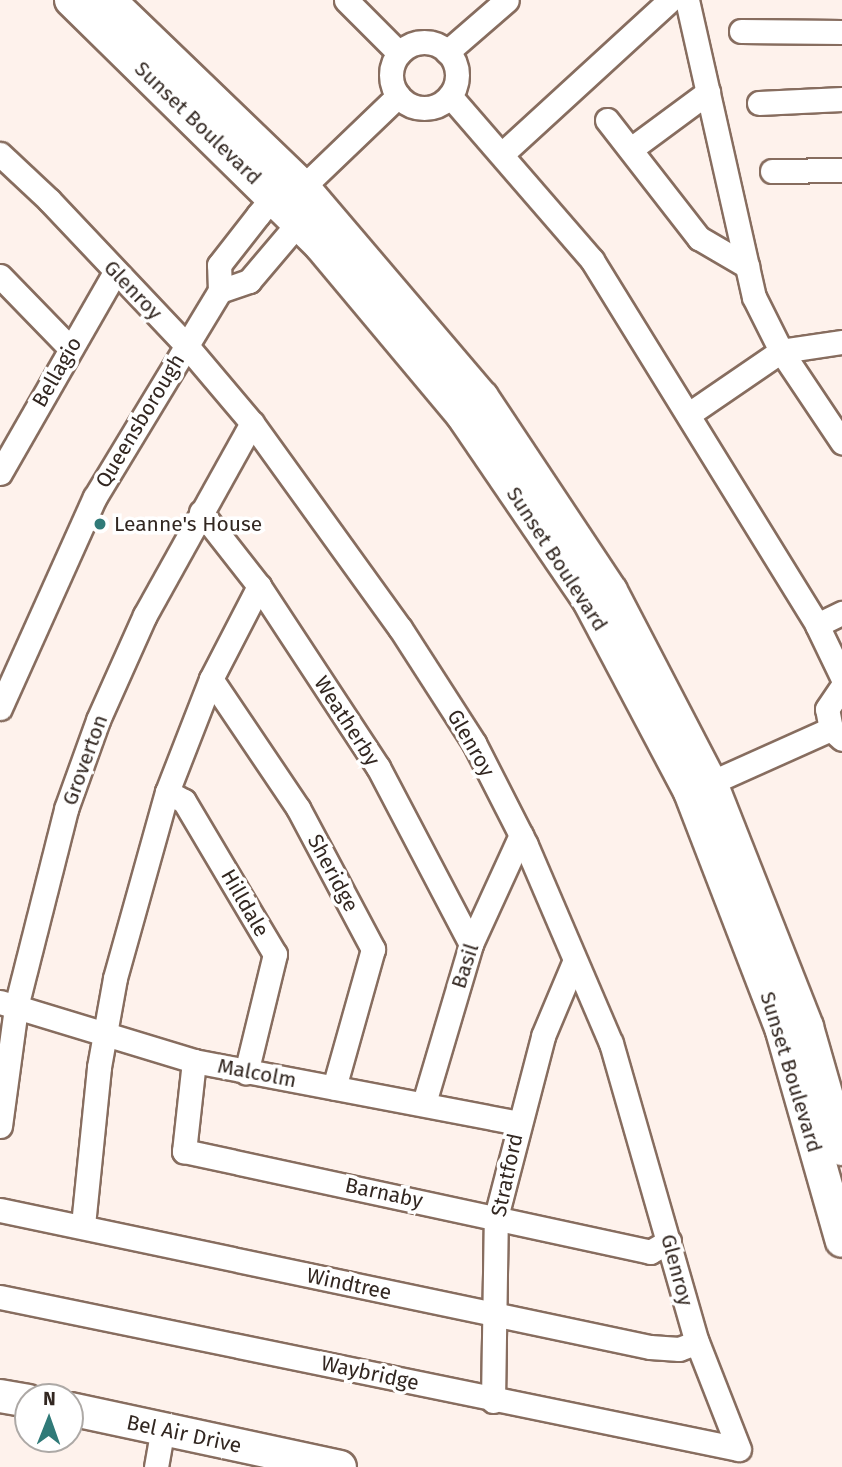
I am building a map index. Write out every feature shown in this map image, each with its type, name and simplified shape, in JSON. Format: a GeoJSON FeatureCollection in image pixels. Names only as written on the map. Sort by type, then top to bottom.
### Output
{"type":"FeatureCollection","features":[{"type":"Feature","properties":{"kind":"main road","name":"Sunset Boulevard"},"geometry":{"type":"LineString","coordinates":[[71,0],[289,192],[299,222],[463,416],[589,601],[700,788],[782,1031],[842,1241]]}},
{"type":"Feature","properties":{"kind":"main road","name":"Sunset Boulevard"},"geometry":{"type":"LineString","coordinates":[[109,0],[482,397],[611,591],[807,1027],[842,1149]]}},
{"type":"Feature","properties":{"kind":"main road","name":"Bel Air Drive"},"geometry":{"type":"LineString","coordinates":[[84,1412],[340,1467]]}},
{"type":"Feature","properties":{"kind":"street"},"geometry":{"type":"LineString","coordinates":[[447,52],[507,0]]}},
{"type":"Feature","properties":{"kind":"street"},"geometry":{"type":"LineString","coordinates":[[502,154],[670,0]]}},
{"type":"Feature","properties":{"kind":"street"},"geometry":{"type":"LineString","coordinates":[[687,0],[754,297],[781,351],[842,442]]}},
{"type":"Feature","properties":{"kind":"street"},"geometry":{"type":"LineString","coordinates":[[350,1],[399,53]]}},
{"type":"Feature","properties":{"kind":"street"},"geometry":{"type":"LineString","coordinates":[[741,31],[842,32]]}},
{"type":"Feature","properties":{"kind":"street"},"geometry":{"type":"LineString","coordinates":[[418,43],[447,52],[457,79],[450,96],[424,108],[398,96],[391,79],[399,53],[418,43]]}},
{"type":"Feature","properties":{"kind":"street"},"geometry":{"type":"LineString","coordinates":[[631,149],[708,92]]}},
{"type":"Feature","properties":{"kind":"street"},"geometry":{"type":"LineString","coordinates":[[299,222],[249,281],[220,291],[219,265],[289,192],[398,96]]}},
{"type":"Feature","properties":{"kind":"street"},"geometry":{"type":"LineString","coordinates":[[450,96],[592,260],[817,625],[842,677]]}},
{"type":"Feature","properties":{"kind":"street"},"geometry":{"type":"LineString","coordinates":[[759,103],[842,99]]}},
{"type":"Feature","properties":{"kind":"street"},"geometry":{"type":"LineString","coordinates":[[607,120],[699,238],[747,266]]}},
{"type":"Feature","properties":{"kind":"street","name":"Glenroy"},"geometry":{"type":"LineString","coordinates":[[0,154],[49,200],[186,345],[252,423],[400,628],[474,743],[521,835],[611,1043],[697,1342],[739,1449]]}},
{"type":"Feature","properties":{"kind":"street"},"geometry":{"type":"LineString","coordinates":[[772,171],[842,170]]}},
{"type":"Feature","properties":{"kind":"street","name":"Bellagio"},"geometry":{"type":"LineString","coordinates":[[0,473],[115,272]]}},
{"type":"Feature","properties":{"kind":"street"},"geometry":{"type":"LineString","coordinates":[[2,281],[70,348]]}},
{"type":"Feature","properties":{"kind":"street","name":"Queensborough"},"geometry":{"type":"LineString","coordinates":[[0,708],[95,497],[220,291]]}},
{"type":"Feature","properties":{"kind":"street"},"geometry":{"type":"LineString","coordinates":[[689,414],[781,351],[842,342]]}},
{"type":"Feature","properties":{"kind":"street","name":"Groverton"},"geometry":{"type":"LineString","coordinates":[[0,1126],[8,1004],[48,871],[94,733],[145,615],[252,423]]}},
{"type":"Feature","properties":{"kind":"street","name":"Weatherby"},"geometry":{"type":"LineString","coordinates":[[201,512],[259,586],[378,767],[471,944]]}},
{"type":"Feature","properties":{"kind":"street"},"geometry":{"type":"LineString","coordinates":[[83,1225],[115,978],[167,792],[211,679],[259,586]]}},
{"type":"Feature","properties":{"kind":"street"},"geometry":{"type":"LineString","coordinates":[[817,625],[842,613]]}},
{"type":"Feature","properties":{"kind":"street","name":"Sheridge"},"geometry":{"type":"LineString","coordinates":[[211,679],[298,808],[373,949],[334,1088]]}},
{"type":"Feature","properties":{"kind":"street"},"geometry":{"type":"LineString","coordinates":[[700,788],[836,734],[827,709],[842,687]]}},
{"type":"Feature","properties":{"kind":"street","name":"Hilldale"},"geometry":{"type":"LineString","coordinates":[[167,792],[184,801],[275,954],[246,1073]]}},
{"type":"Feature","properties":{"kind":"street","name":"Basil"},"geometry":{"type":"LineString","coordinates":[[424,1103],[471,944],[521,835]]}},
{"type":"Feature","properties":{"kind":"street","name":"Stratford"},"geometry":{"type":"LineString","coordinates":[[493,1401],[496,1217],[543,1036],[575,960]]}},
{"type":"Feature","properties":{"kind":"street","name":"Malcolm"},"geometry":{"type":"LineString","coordinates":[[8,1004],[194,1061],[246,1073],[424,1103],[519,1124]]}},
{"type":"Feature","properties":{"kind":"street","name":"Barnaby"},"geometry":{"type":"LineString","coordinates":[[194,1061],[184,1151],[650,1252],[669,1241]]}},
{"type":"Feature","properties":{"kind":"street","name":"Windtree"},"geometry":{"type":"LineString","coordinates":[[0,1210],[83,1225],[650,1347],[679,1349],[697,1342]]}},
{"type":"Feature","properties":{"kind":"street","name":"Waybridge"},"geometry":{"type":"LineString","coordinates":[[0,1297],[493,1401],[739,1449]]}},
{"type":"Feature","properties":{"kind":"street"},"geometry":{"type":"LineString","coordinates":[[156,1467],[163,1429]]}},
{"type":"Feature","properties":{"kind":"place","name":"Leanne's House"},"geometry":{"type":"Point","coordinates":[100,524]}}]}
